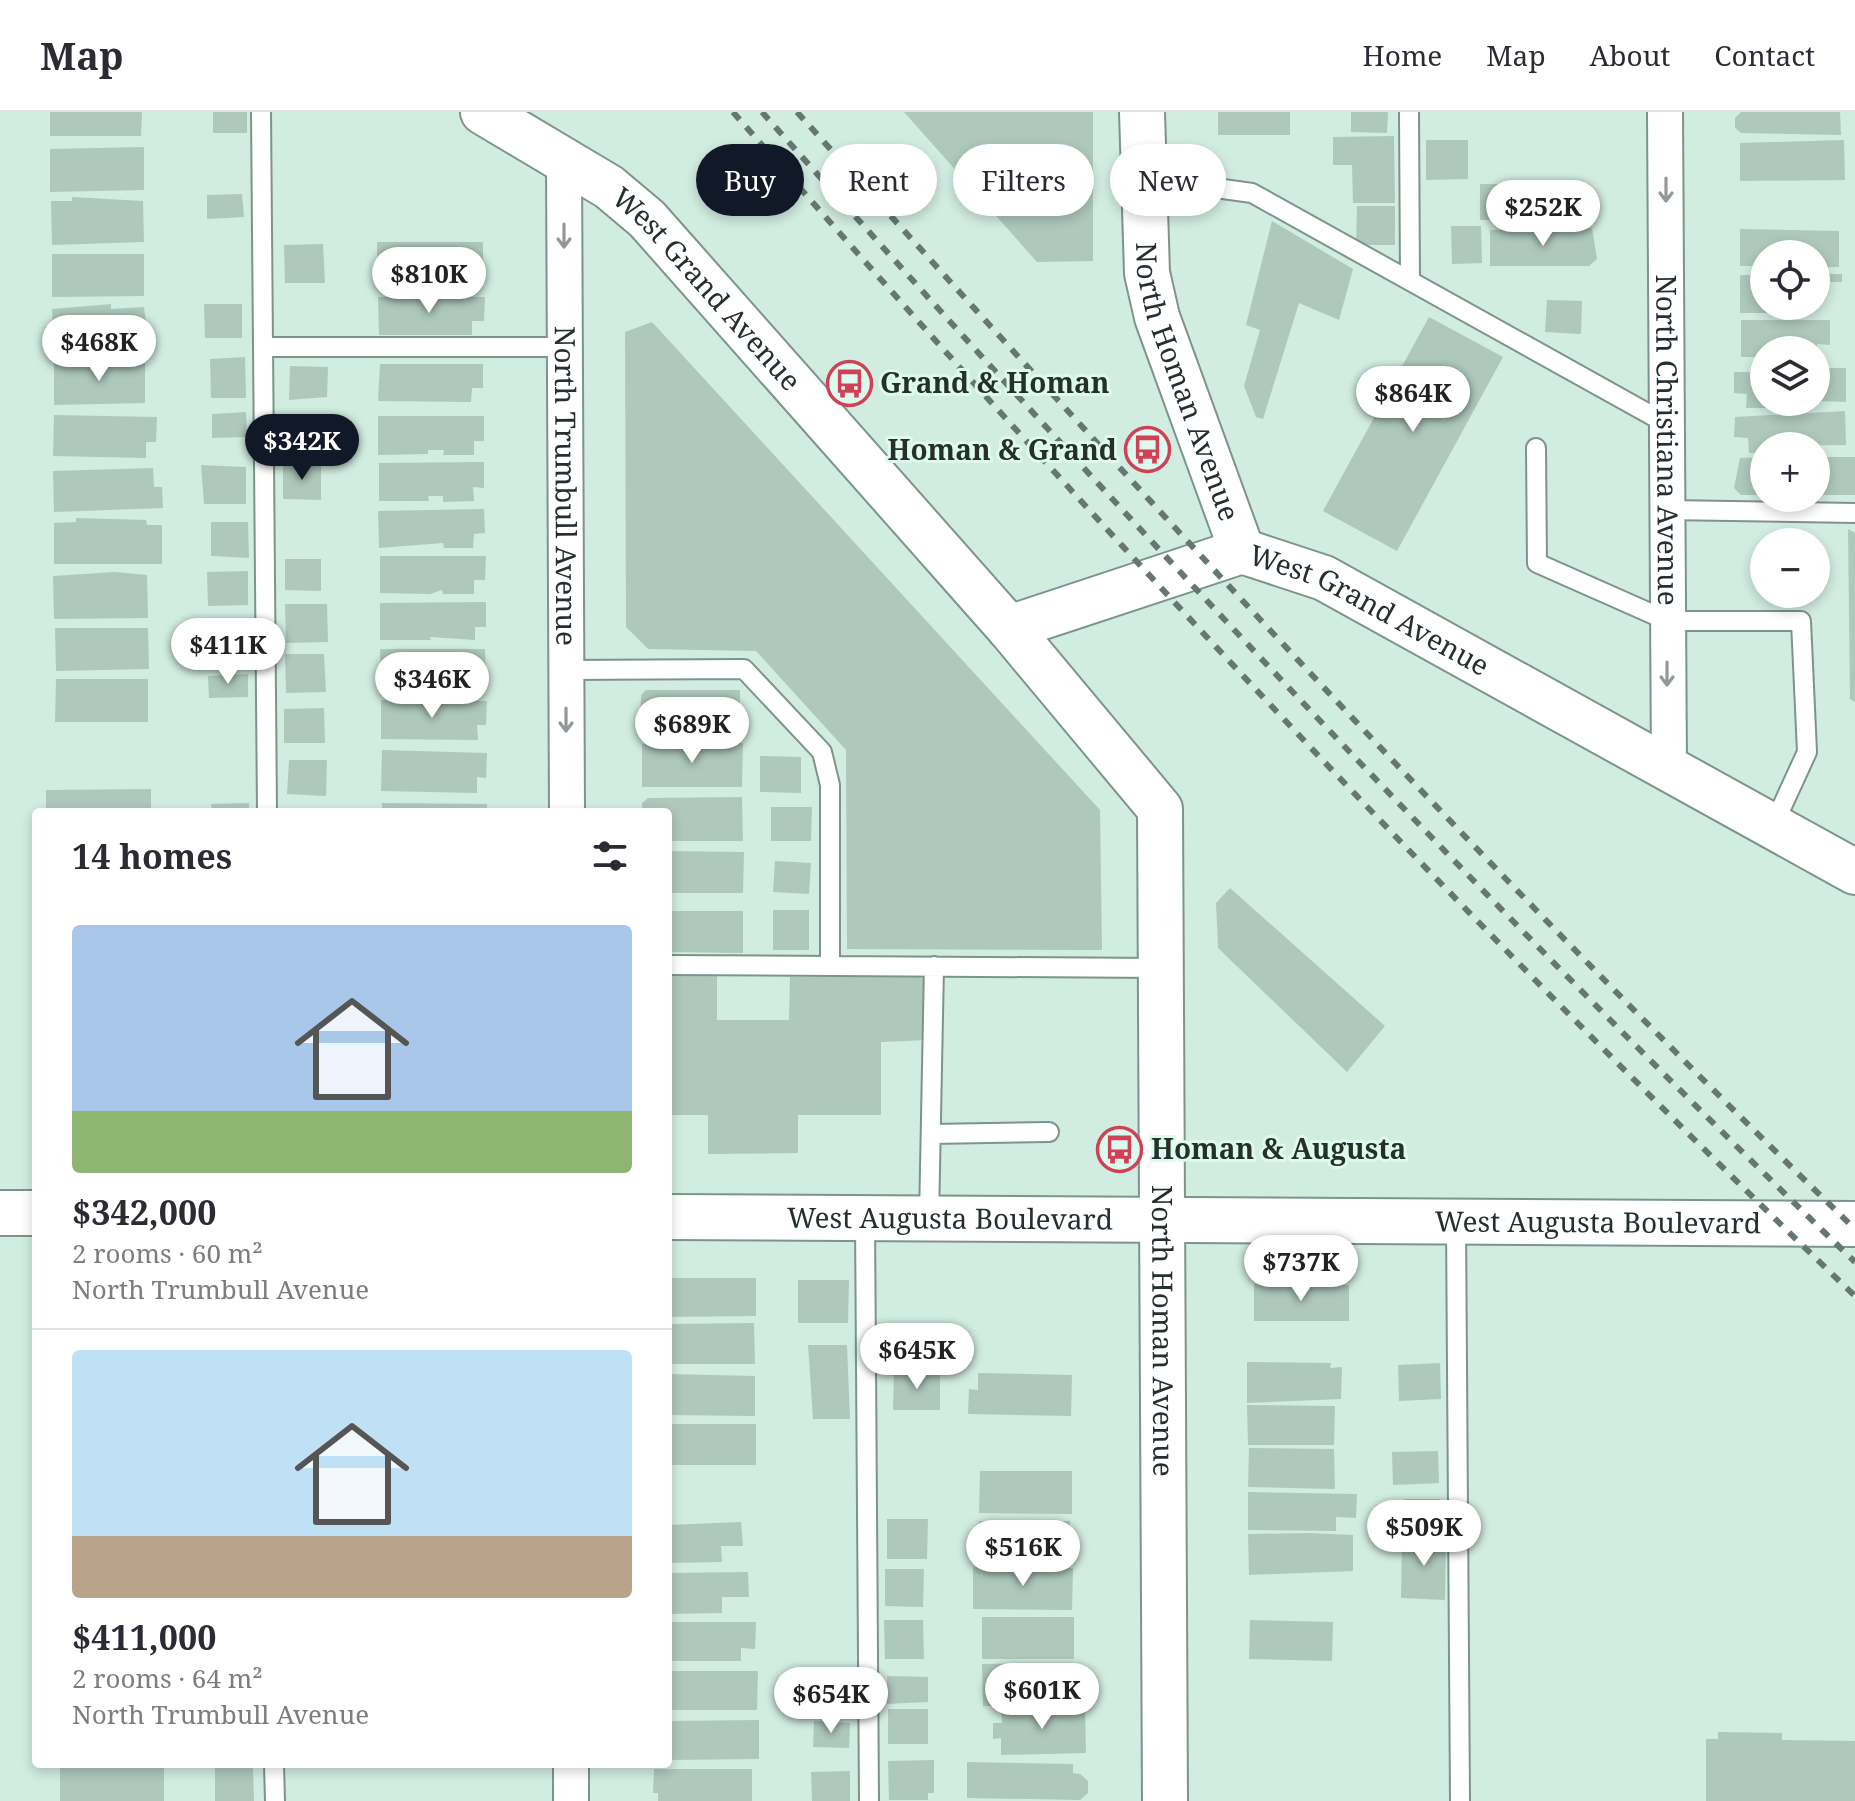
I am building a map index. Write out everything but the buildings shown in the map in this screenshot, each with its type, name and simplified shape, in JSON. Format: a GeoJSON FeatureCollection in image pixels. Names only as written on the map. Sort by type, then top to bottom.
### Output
{"type":"FeatureCollection","features":[{"type":"Feature","properties":{"kind":"street","name":"West Grand Avenue"},"geometry":{"type":"LineString","coordinates":[[483,112],[609,187],[647,219],[1009,628],[1242,551],[1324,578],[1855,872]]}},
{"type":"Feature","properties":{"kind":"street","name":"North Homan Avenue"},"geometry":{"type":"LineString","coordinates":[[1142,112],[1142,144]]}},
{"type":"Feature","properties":{"kind":"street","name":"North Christiana Avenue"},"geometry":{"type":"LineString","coordinates":[[1665,112],[1669,768]]}},
{"type":"Feature","properties":{"kind":"street","name":"North Trumbull Avenue"},"geometry":{"type":"LineString","coordinates":[[564,158],[567,808]]}},
{"type":"Feature","properties":{"kind":"street","name":"North Homan Avenue"},"geometry":{"type":"LineString","coordinates":[[1145,216],[1147,273],[1157,317],[1242,551]]}},
{"type":"Feature","properties":{"kind":"street","name":"North Homan Avenue"},"geometry":{"type":"LineString","coordinates":[[1009,628],[1160,809],[1165,1801]]}},
{"type":"Feature","properties":{"kind":"street"},"geometry":{"type":"LineString","coordinates":[[0,1213],[32,1213]]}},
{"type":"Feature","properties":{"kind":"street","name":"West Augusta Boulevard"},"geometry":{"type":"LineString","coordinates":[[672,1217],[1855,1224]]}},
{"type":"Feature","properties":{"kind":"street"},"geometry":{"type":"LineString","coordinates":[[571,1768],[571,1801]]}},
{"type":"Feature","properties":{"kind":"lane"},"geometry":{"type":"LineString","coordinates":[[261,112],[267,808]]}},
{"type":"Feature","properties":{"kind":"lane"},"geometry":{"type":"LineString","coordinates":[[1409,112],[1410,281]]}},
{"type":"Feature","properties":{"kind":"lane"},"geometry":{"type":"LineString","coordinates":[[1226,189],[1252,193],[1667,424]]}},
{"type":"Feature","properties":{"kind":"lane"},"geometry":{"type":"LineString","coordinates":[[263,347],[565,347]]}},
{"type":"Feature","properties":{"kind":"lane"},"geometry":{"type":"LineString","coordinates":[[1536,448],[1537,563],[1668,621],[1801,621],[1807,752],[1773,826]]}},
{"type":"Feature","properties":{"kind":"lane"},"geometry":{"type":"LineString","coordinates":[[1667,510],[1855,513]]}},
{"type":"Feature","properties":{"kind":"lane"},"geometry":{"type":"LineString","coordinates":[[566,670],[744,669],[822,752],[830,785],[830,966]]}},
{"type":"Feature","properties":{"kind":"lane"},"geometry":{"type":"LineString","coordinates":[[672,965],[1161,968]]}},
{"type":"Feature","properties":{"kind":"lane"},"geometry":{"type":"LineString","coordinates":[[929,1219],[934,966]]}},
{"type":"Feature","properties":{"kind":"lane"},"geometry":{"type":"LineString","coordinates":[[931,1134],[1049,1132]]}},
{"type":"Feature","properties":{"kind":"lane"},"geometry":{"type":"LineString","coordinates":[[865,1218],[869,1801]]}},
{"type":"Feature","properties":{"kind":"lane"},"geometry":{"type":"LineString","coordinates":[[1456,1222],[1460,1801]]}},
{"type":"Feature","properties":{"kind":"lane"},"geometry":{"type":"LineString","coordinates":[[274,1768],[275,1801]]}},
{"type":"Feature","properties":{"kind":"railway"},"geometry":{"type":"LineString","coordinates":[[733,112],[1004,417],[1281,716],[1565,1010],[1855,1296]]}},
{"type":"Feature","properties":{"kind":"railway"},"geometry":{"type":"LineString","coordinates":[[762,112],[1027,407],[1298,697],[1573,983],[1855,1262]]}},
{"type":"Feature","properties":{"kind":"railway"},"geometry":{"type":"LineString","coordinates":[[797,112],[1316,680],[1582,957],[1855,1229]]}},
{"type":"Feature","properties":{"kind":"place","name":"Grand & Homan"},"geometry":{"type":"Point","coordinates":[849,383]}},
{"type":"Feature","properties":{"kind":"place","name":"Homan & Grand"},"geometry":{"type":"Point","coordinates":[1148,450]}},
{"type":"Feature","properties":{"kind":"place","name":"Homan & Augusta"},"geometry":{"type":"Point","coordinates":[1120,1149]}}]}
